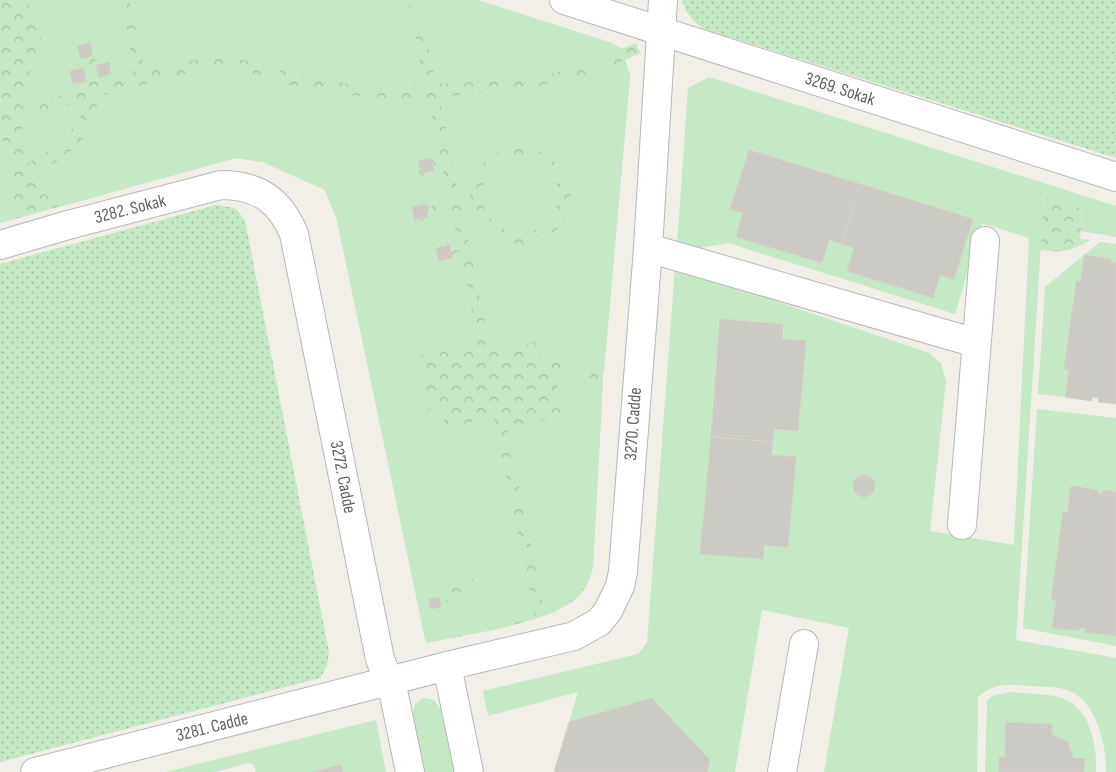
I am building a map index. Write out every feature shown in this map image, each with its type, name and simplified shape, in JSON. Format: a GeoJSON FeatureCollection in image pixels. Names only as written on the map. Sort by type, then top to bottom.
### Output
{"type":"FeatureCollection","features":[{"type":"Feature","properties":{"kind":"street","name":"3269. Sokak"},"geometry":{"type":"LineString","coordinates":[[564,0],[1116,178]]}},
{"type":"Feature","properties":{"kind":"street","name":"3270. Cadde"},"geometry":{"type":"LineString","coordinates":[[389,682],[447,666],[574,636],[599,622],[615,599],[623,572],[648,248],[664,0]]}},
{"type":"Feature","properties":{"kind":"street","name":"3282. Sokak"},"geometry":{"type":"LineString","coordinates":[[0,245],[68,225],[221,186],[241,185],[260,193]]}},
{"type":"Feature","properties":{"kind":"street","name":"3272. Cadde"},"geometry":{"type":"LineString","coordinates":[[260,193],[277,204],[288,219],[294,234],[380,659],[397,710],[410,772]]}},
{"type":"Feature","properties":{"kind":"street"},"geometry":{"type":"LineString","coordinates":[[962,525],[985,241]]}},
{"type":"Feature","properties":{"kind":"street"},"geometry":{"type":"LineString","coordinates":[[648,248],[976,343]]}},
{"type":"Feature","properties":{"kind":"street"},"geometry":{"type":"LineString","coordinates":[[782,772],[804,644]]}},
{"type":"Feature","properties":{"kind":"street"},"geometry":{"type":"LineString","coordinates":[[447,666],[469,772]]}},
{"type":"Feature","properties":{"kind":"street","name":"3281. Cadde"},"geometry":{"type":"LineString","coordinates":[[35,772],[67,768],[389,682]]}},
{"type":"Feature","properties":{"kind":"green space"},"geometry":{"type":"Polygon","coordinates":[[[0,0],[477,0],[609,42],[622,49],[636,43],[640,53],[625,60],[630,76],[603,376],[593,567],[587,585],[580,595],[567,605],[530,621],[426,643],[337,220],[325,190],[263,162],[236,158],[0,223],[0,0]]]}},
{"type":"Feature","properties":{"kind":"green space"},"geometry":{"type":"Polygon","coordinates":[[[25,0],[119,0],[129,37],[133,76],[107,83],[105,76],[111,74],[109,62],[96,65],[89,36],[76,39],[83,68],[71,71],[80,82],[82,90],[20,106],[23,86],[39,54],[41,37],[38,19],[25,0]]]}},
{"type":"Feature","properties":{"kind":"green space"},"geometry":{"type":"Polygon","coordinates":[[[129,0],[408,0],[410,9],[421,12],[419,0],[477,0],[609,42],[622,49],[602,58],[607,67],[625,60],[630,76],[604,372],[587,367],[586,377],[603,381],[593,567],[586,585],[569,602],[545,616],[507,428],[564,416],[554,370],[571,374],[572,364],[540,356],[537,341],[491,352],[478,290],[482,288],[480,280],[477,280],[463,215],[473,214],[489,234],[499,241],[509,245],[531,245],[554,232],[567,216],[571,197],[567,180],[556,164],[542,153],[524,147],[504,150],[480,166],[472,182],[471,204],[461,205],[439,97],[517,90],[555,83],[592,72],[589,63],[533,77],[436,84],[428,45],[432,44],[430,35],[426,35],[425,27],[413,25],[422,71],[419,73],[421,81],[424,80],[425,85],[397,88],[358,86],[358,82],[349,80],[348,84],[280,69],[277,82],[296,86],[333,93],[371,97],[428,99],[441,160],[434,162],[433,155],[416,159],[419,177],[436,173],[435,167],[442,165],[449,200],[433,204],[429,208],[427,202],[410,205],[414,223],[431,219],[430,213],[451,211],[459,247],[452,249],[451,242],[434,246],[438,263],[454,260],[454,253],[460,252],[472,309],[468,310],[470,319],[473,318],[478,343],[420,355],[429,399],[411,409],[413,419],[440,403],[446,428],[494,418],[535,618],[426,643],[337,220],[325,190],[263,162],[236,158],[59,207],[29,176],[56,162],[84,137],[95,112],[99,96],[212,67],[224,66],[262,76],[264,66],[224,55],[214,55],[143,73],[142,47],[129,0]],[[476,579],[443,585],[446,602],[478,595],[476,579]]]}},
{"type":"Feature","properties":{"kind":"green space"},"geometry":{"type":"Polygon","coordinates":[[[682,0],[1116,0],[1116,158],[704,29],[690,17],[682,0]]]}},
{"type":"Feature","properties":{"kind":"green space"},"geometry":{"type":"Polygon","coordinates":[[[709,77],[1116,206],[1116,237],[1081,231],[1083,209],[1044,197],[1016,640],[1116,658],[1116,772],[1106,772],[1102,737],[1098,725],[1085,703],[1077,695],[1058,688],[1015,685],[996,687],[978,697],[977,772],[824,772],[849,628],[762,610],[735,772],[707,772],[710,760],[652,698],[569,722],[578,692],[488,716],[483,691],[638,654],[647,643],[675,267],[929,353],[941,363],[946,381],[930,531],[1014,545],[1029,238],[982,223],[955,314],[728,243],[700,248],[677,246],[688,88],[709,77]]]}},
{"type":"Feature","properties":{"kind":"green space"},"geometry":{"type":"Polygon","coordinates":[[[86,100],[77,122],[64,139],[26,164],[20,118],[86,100]]]}},
{"type":"Feature","properties":{"kind":"green space"},"geometry":{"type":"Polygon","coordinates":[[[0,132],[12,170],[0,173],[0,132]]]}},
{"type":"Feature","properties":{"kind":"green space"},"geometry":{"type":"Polygon","coordinates":[[[520,157],[534,160],[547,168],[555,181],[558,195],[555,209],[547,222],[534,230],[520,233],[506,230],[493,222],[485,209],[482,195],[485,181],[493,168],[506,160],[520,157]]]}},
{"type":"Feature","properties":{"kind":"green space"},"geometry":{"type":"Polygon","coordinates":[[[14,182],[16,184],[7,221],[0,223],[0,184],[14,182]]]}},
{"type":"Feature","properties":{"kind":"green space"},"geometry":{"type":"Polygon","coordinates":[[[1044,196],[1083,209],[1080,239],[1090,240],[1066,251],[1040,250],[1044,196]]]}},
{"type":"Feature","properties":{"kind":"green space"},"geometry":{"type":"Polygon","coordinates":[[[216,205],[235,208],[245,220],[329,652],[327,666],[320,678],[0,762],[0,264],[216,205]]]}},
{"type":"Feature","properties":{"kind":"green space"},"geometry":{"type":"Polygon","coordinates":[[[1100,242],[1116,244],[1116,263],[1111,262],[1110,259],[1084,256],[1080,282],[1075,282],[1064,369],[1069,370],[1065,397],[1038,394],[1045,287],[1100,242]]]}},
{"type":"Feature","properties":{"kind":"green space"},"geometry":{"type":"Polygon","coordinates":[[[1037,409],[1116,418],[1116,492],[1104,490],[1103,493],[1098,493],[1097,490],[1071,486],[1067,513],[1063,513],[1051,600],[1056,601],[1052,628],[1079,631],[1079,628],[1086,629],[1085,632],[1116,636],[1116,646],[1023,628],[1037,409]]]}},
{"type":"Feature","properties":{"kind":"green space"},"geometry":{"type":"Polygon","coordinates":[[[1010,692],[1064,699],[1081,711],[1093,740],[1096,772],[1084,772],[1084,759],[1073,758],[1067,742],[1052,734],[1052,724],[1006,722],[1005,757],[999,757],[999,772],[985,772],[987,701],[992,696],[1010,692]]]}},
{"type":"Feature","properties":{"kind":"green space"},"geometry":{"type":"Polygon","coordinates":[[[424,698],[434,700],[441,710],[454,772],[424,772],[412,716],[415,704],[424,698]]]}},
{"type":"Feature","properties":{"kind":"green space"},"geometry":{"type":"Polygon","coordinates":[[[376,720],[386,772],[343,772],[341,765],[313,772],[256,772],[254,765],[249,763],[214,772],[165,772],[376,720]]]}},
{"type":"Feature","properties":{"kind":"building"},"geometry":{"type":"Polygon","coordinates":[[[90,43],[93,55],[81,59],[77,46],[90,43]]]}},
{"type":"Feature","properties":{"kind":"building"},"geometry":{"type":"Polygon","coordinates":[[[109,62],[111,74],[99,78],[96,65],[109,62]]]}},
{"type":"Feature","properties":{"kind":"building"},"geometry":{"type":"Polygon","coordinates":[[[83,68],[86,81],[73,84],[70,71],[83,68]]]}},
{"type":"Feature","properties":{"kind":"building"},"geometry":{"type":"Polygon","coordinates":[[[749,150],[860,184],[842,244],[829,240],[822,263],[736,237],[743,213],[730,209],[749,150]]]}},
{"type":"Feature","properties":{"kind":"building"},"geometry":{"type":"Polygon","coordinates":[[[431,158],[434,171],[421,174],[418,161],[431,158]]]}},
{"type":"Feature","properties":{"kind":"building"},"geometry":{"type":"Polygon","coordinates":[[[860,184],[973,219],[954,279],[940,275],[933,298],[847,271],[854,248],[842,244],[860,184]]]}},
{"type":"Feature","properties":{"kind":"building"},"geometry":{"type":"Polygon","coordinates":[[[426,204],[428,217],[415,220],[412,207],[426,204]]]}},
{"type":"Feature","properties":{"kind":"building"},"geometry":{"type":"Polygon","coordinates":[[[450,245],[452,258],[439,261],[436,248],[450,245]]]}},
{"type":"Feature","properties":{"kind":"building"},"geometry":{"type":"Polygon","coordinates":[[[1084,255],[1111,259],[1111,262],[1116,263],[1116,404],[1098,402],[1098,398],[1092,397],[1092,401],[1065,397],[1069,370],[1064,369],[1076,281],[1080,282],[1084,255]]]}},
{"type":"Feature","properties":{"kind":"building"},"geometry":{"type":"Polygon","coordinates":[[[720,319],[783,324],[782,339],[806,341],[798,431],[774,429],[773,442],[711,437],[720,319]]]}},
{"type":"Feature","properties":{"kind":"building"},"geometry":{"type":"Polygon","coordinates":[[[711,437],[773,442],[771,455],[796,457],[788,547],[764,545],[763,559],[700,554],[711,437]]]}},
{"type":"Feature","properties":{"kind":"building"},"geometry":{"type":"Polygon","coordinates":[[[864,475],[872,478],[875,486],[872,494],[864,497],[856,494],[853,486],[856,478],[864,475]]]}},
{"type":"Feature","properties":{"kind":"building"},"geometry":{"type":"Polygon","coordinates":[[[1071,486],[1098,490],[1098,493],[1103,493],[1104,490],[1116,492],[1116,636],[1085,632],[1086,629],[1079,628],[1079,631],[1052,628],[1056,601],[1051,600],[1063,512],[1067,513],[1071,486]]]}},
{"type":"Feature","properties":{"kind":"building"},"geometry":{"type":"Polygon","coordinates":[[[439,597],[441,607],[431,609],[429,599],[439,597]]]}},
{"type":"Feature","properties":{"kind":"building"},"geometry":{"type":"Polygon","coordinates":[[[652,698],[710,760],[707,772],[554,772],[569,722],[652,698]]]}},
{"type":"Feature","properties":{"kind":"building"},"geometry":{"type":"Polygon","coordinates":[[[1006,722],[1052,724],[1052,734],[1068,742],[1073,758],[1085,759],[1084,772],[999,772],[999,757],[1005,757],[1006,722]]]}},
{"type":"Feature","properties":{"kind":"building"},"geometry":{"type":"Polygon","coordinates":[[[341,765],[343,772],[313,772],[341,765]]]}}]}
